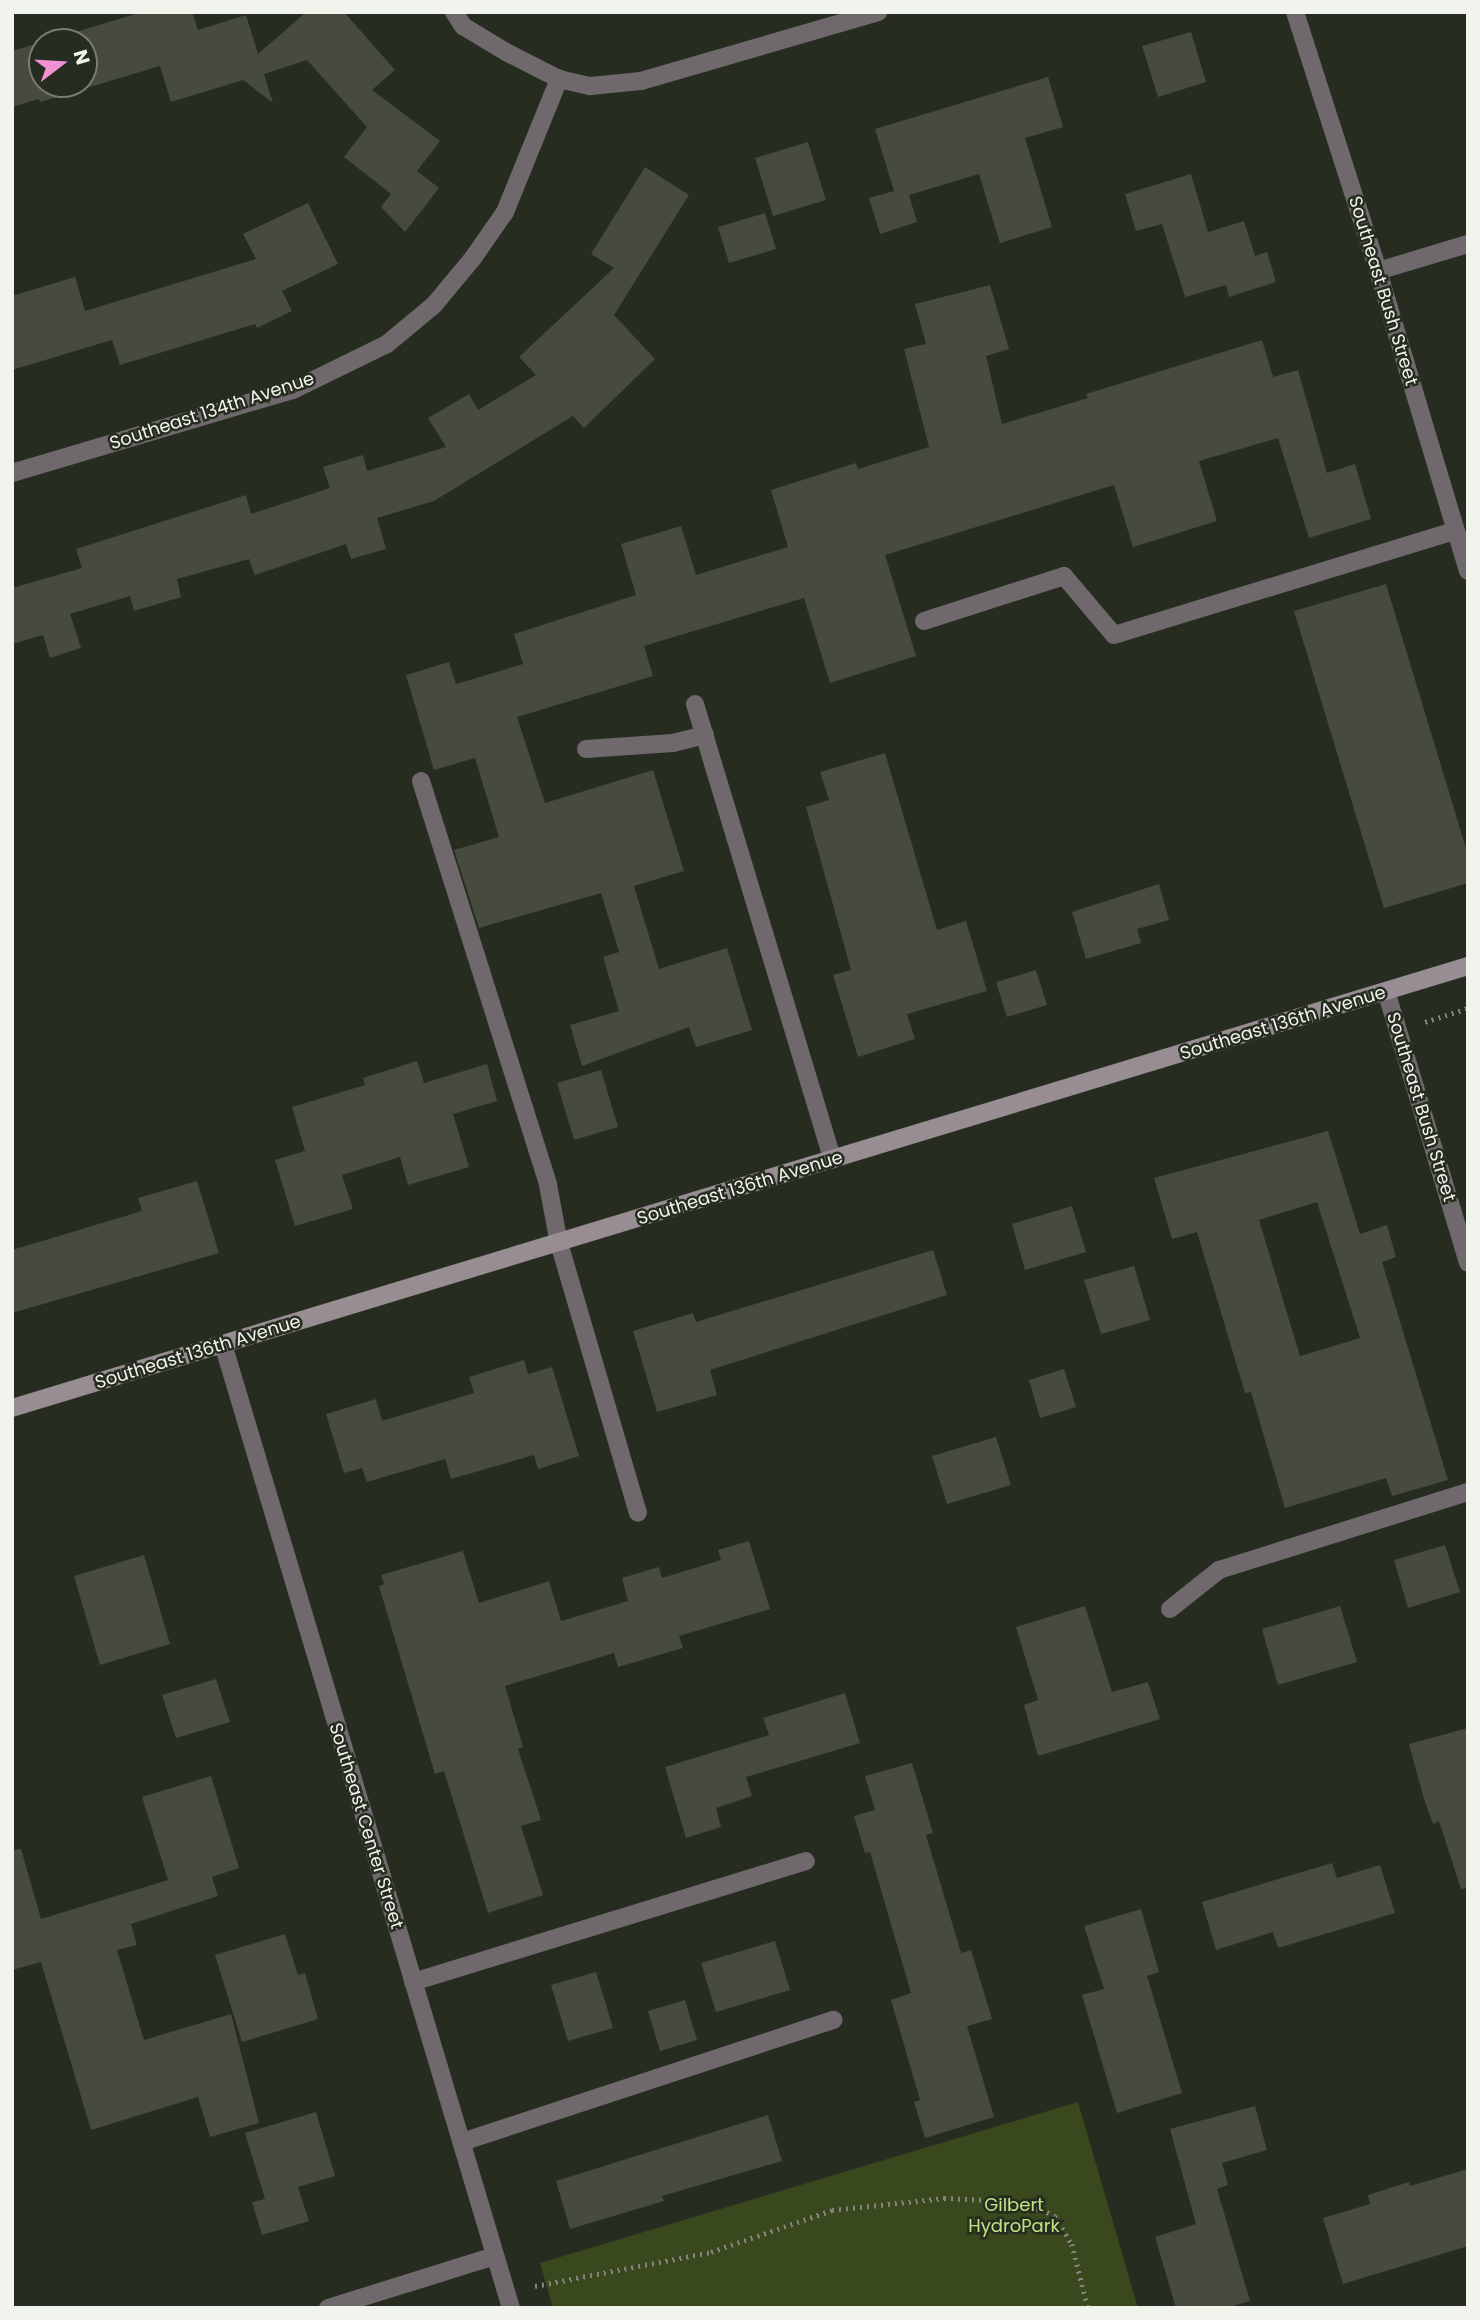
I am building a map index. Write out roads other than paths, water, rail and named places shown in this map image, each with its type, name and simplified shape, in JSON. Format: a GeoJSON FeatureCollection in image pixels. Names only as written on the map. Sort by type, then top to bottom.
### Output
{"type":"FeatureCollection","features":[{"type":"Feature","properties":{"kind":"street"},"geometry":{"type":"LineString","coordinates":[[454,12],[463,26],[559,79],[590,86],[641,81],[878,12]]}},
{"type":"Feature","properties":{"kind":"street","name":"Southeast Bush Street"},"geometry":{"type":"LineString","coordinates":[[1295,12],[1378,271],[1468,570]]}},
{"type":"Feature","properties":{"kind":"street","name":"Southeast 134th Avenue"},"geometry":{"type":"LineString","coordinates":[[12,473],[293,390],[387,344],[434,305],[473,258],[505,212],[559,79]]}},
{"type":"Feature","properties":{"kind":"street"},"geometry":{"type":"LineString","coordinates":[[1378,271],[1468,244]]}},
{"type":"Feature","properties":{"kind":"street"},"geometry":{"type":"LineString","coordinates":[[924,621],[1064,576],[1114,635],[1455,531]]}},
{"type":"Feature","properties":{"kind":"street"},"geometry":{"type":"LineString","coordinates":[[695,705],[833,1160]]}},
{"type":"Feature","properties":{"kind":"street"},"geometry":{"type":"LineString","coordinates":[[586,749],[673,743],[705,735]]}},
{"type":"Feature","properties":{"kind":"street"},"geometry":{"type":"LineString","coordinates":[[421,782],[548,1185],[559,1243],[638,1513]]}},
{"type":"Feature","properties":{"kind":"street","name":"Southeast 136th Avenue"},"geometry":{"type":"LineString","coordinates":[[12,1408],[1468,966]]}},
{"type":"Feature","properties":{"kind":"street","name":"Southeast Bush Street"},"geometry":{"type":"LineString","coordinates":[[1386,991],[1468,1263]]}},
{"type":"Feature","properties":{"kind":"street","name":"Southeast Center Street"},"geometry":{"type":"LineString","coordinates":[[223,1345],[509,2301]]}},
{"type":"Feature","properties":{"kind":"street"},"geometry":{"type":"LineString","coordinates":[[1170,1609],[1219,1570],[1468,1492]]}},
{"type":"Feature","properties":{"kind":"street"},"geometry":{"type":"LineString","coordinates":[[413,1982],[806,1861]]}},
{"type":"Feature","properties":{"kind":"street"},"geometry":{"type":"LineString","coordinates":[[462,2142],[834,2020]]}},
{"type":"Feature","properties":{"kind":"street"},"geometry":{"type":"LineString","coordinates":[[328,2308],[495,2256]]}},
{"type":"Feature","properties":{"kind":"park label","name":"Gilbert HydroPark"},"geometry":{"type":"Point","coordinates":[1014,2216]}}]}
